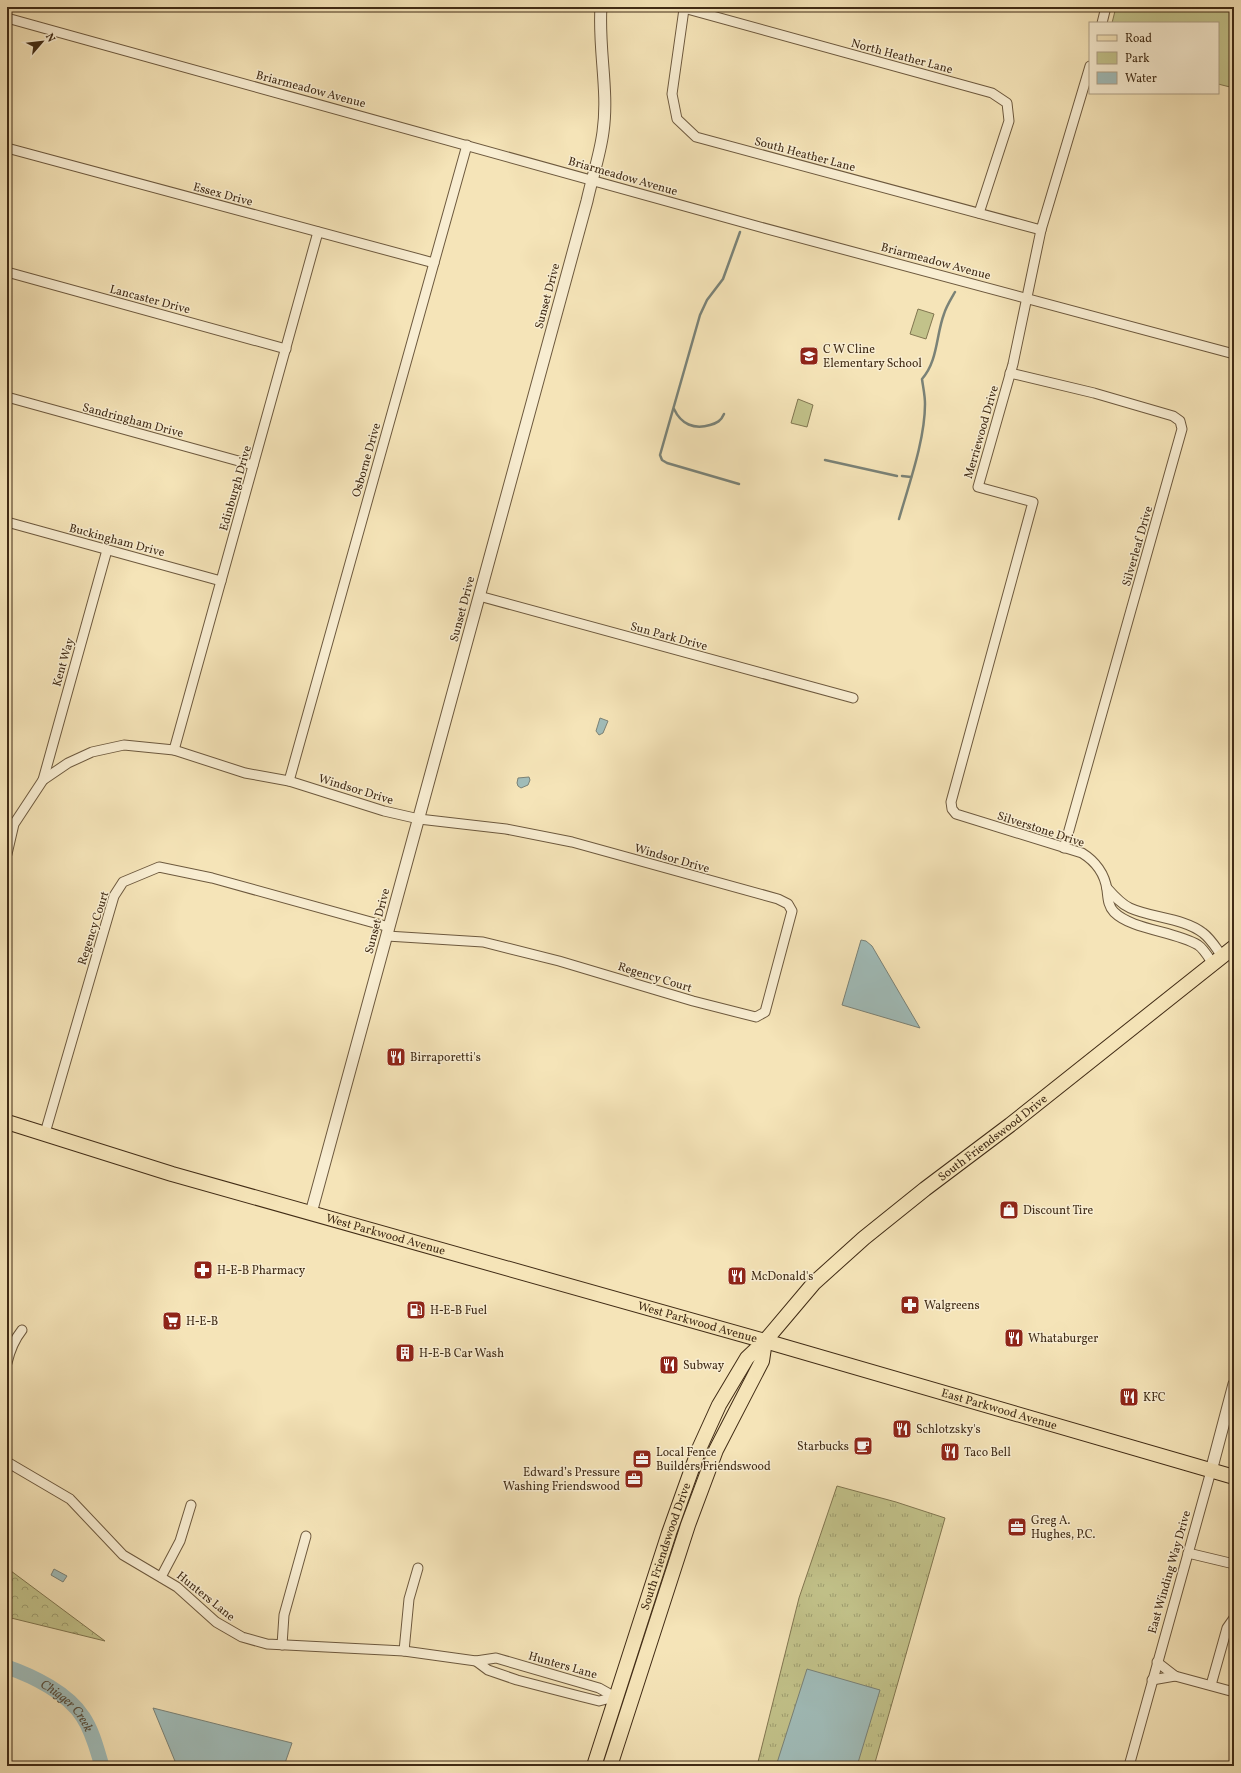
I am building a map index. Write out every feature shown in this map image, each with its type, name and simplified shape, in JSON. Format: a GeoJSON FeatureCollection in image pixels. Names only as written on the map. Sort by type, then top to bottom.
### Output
{"type":"FeatureCollection","features":[{"type":"Feature","properties":{"kind":"main road","name":"South Friendswood Drive"},"geometry":{"type":"LineString","coordinates":[[594,1766],[615,1697],[699,1450],[719,1405],[747,1358],[765,1341],[814,1283],[866,1236],[925,1189],[1010,1125],[1234,947]]}},
{"type":"Feature","properties":{"kind":"main road","name":"West Parkwood Avenue"},"geometry":{"type":"LineString","coordinates":[[7,1122],[172,1174],[765,1341]]}},
{"type":"Feature","properties":{"kind":"main road","name":"South Friendswood Drive"},"geometry":{"type":"LineString","coordinates":[[610,1766],[694,1508],[716,1450],[762,1360],[765,1341]]}},
{"type":"Feature","properties":{"kind":"main road","name":"East Parkwood Avenue"},"geometry":{"type":"LineString","coordinates":[[765,1341],[1234,1477]]}},
{"type":"Feature","properties":{"kind":"street","name":"Sunset Drive"},"geometry":{"type":"LineString","coordinates":[[311,1212],[592,180],[603,132],[604,82],[600,25],[601,7]]}},
{"type":"Feature","properties":{"kind":"street"},"geometry":{"type":"LineString","coordinates":[[1102,22],[1106,7]]}},
{"type":"Feature","properties":{"kind":"street","name":"South Heather Lane"},"geometry":{"type":"LineString","coordinates":[[681,8],[672,94],[677,119],[696,137],[1041,230]]}},
{"type":"Feature","properties":{"kind":"street","name":"North Heather Lane"},"geometry":{"type":"LineString","coordinates":[[681,8],[992,93],[1007,103],[1009,121],[979,213]]}},
{"type":"Feature","properties":{"kind":"street","name":"Briarmeadow Avenue"},"geometry":{"type":"LineString","coordinates":[[7,18],[592,180],[1234,354]]}},
{"type":"Feature","properties":{"kind":"street","name":"Merriewood Drive"},"geometry":{"type":"LineString","coordinates":[[952,809],[950,802],[952,794],[1033,502],[978,487],[1010,373],[1041,230],[1089,69]]}},
{"type":"Feature","properties":{"kind":"street","name":"Osborne Drive"},"geometry":{"type":"LineString","coordinates":[[289,781],[467,145]]}},
{"type":"Feature","properties":{"kind":"street","name":"Essex Drive"},"geometry":{"type":"LineString","coordinates":[[7,148],[434,263]]}},
{"type":"Feature","properties":{"kind":"street","name":"Edinburgh Drive"},"geometry":{"type":"LineString","coordinates":[[174,750],[318,232]]}},
{"type":"Feature","properties":{"kind":"street","name":"Lancaster Drive"},"geometry":{"type":"LineString","coordinates":[[7,272],[286,349]]}},
{"type":"Feature","properties":{"kind":"street","name":"Silverleaf Drive"},"geometry":{"type":"LineString","coordinates":[[1010,373],[1094,393],[1173,416],[1180,422],[1182,430],[1064,848]]}},
{"type":"Feature","properties":{"kind":"street","name":"Sandringham Drive"},"geometry":{"type":"LineString","coordinates":[[7,397],[253,465]]}},
{"type":"Feature","properties":{"kind":"street","name":"Buckingham Drive"},"geometry":{"type":"LineString","coordinates":[[7,522],[221,581]]}},
{"type":"Feature","properties":{"kind":"street","name":"Kent Way"},"geometry":{"type":"LineString","coordinates":[[43,780],[107,550]]}},
{"type":"Feature","properties":{"kind":"street","name":"Sun Park Drive"},"geometry":{"type":"LineString","coordinates":[[479,596],[853,698]]}},
{"type":"Feature","properties":{"kind":"street","name":"Windsor Drive"},"geometry":{"type":"LineString","coordinates":[[7,854],[14,824],[43,780],[68,762],[92,752],[124,745],[174,750],[245,773],[289,781],[384,812],[419,819],[506,829],[572,842],[751,892]]}},
{"type":"Feature","properties":{"kind":"street","name":"Silverstone Drive"},"geometry":{"type":"LineString","coordinates":[[952,809],[956,814],[961,816],[1082,853],[1092,859],[1100,870],[1107,888],[1108,901],[1114,912],[1127,921],[1166,932],[1198,945],[1218,960]]}},
{"type":"Feature","properties":{"kind":"street","name":"Regency Court"},"geometry":{"type":"LineString","coordinates":[[45,1133],[114,896],[123,882],[158,867],[212,878],[388,932],[483,942],[559,962],[693,1001],[756,1017],[765,1012],[792,911],[788,904],[778,899],[751,892]]}},
{"type":"Feature","properties":{"kind":"street","name":"Silverstone Drive"},"geometry":{"type":"LineString","coordinates":[[1107,888],[1120,901],[1130,908],[1170,920],[1202,932],[1209,939],[1218,960]]}},
{"type":"Feature","properties":{"kind":"street"},"geometry":{"type":"LineString","coordinates":[[1166,932],[1170,920]]}},
{"type":"Feature","properties":{"kind":"street"},"geometry":{"type":"LineString","coordinates":[[7,1363],[16,1338],[22,1330]]}},
{"type":"Feature","properties":{"kind":"street","name":"East Winding Way Drive"},"geometry":{"type":"LineString","coordinates":[[1129,1766],[1234,1384]]}},
{"type":"Feature","properties":{"kind":"street","name":"Hunters Lane"},"geometry":{"type":"LineString","coordinates":[[7,1462],[70,1499],[123,1555],[161,1576],[177,1587],[216,1622],[230,1631],[255,1642],[282,1645],[316,1645],[404,1651],[476,1661],[496,1658],[600,1688],[615,1697]]}},
{"type":"Feature","properties":{"kind":"street"},"geometry":{"type":"LineString","coordinates":[[161,1576],[180,1541],[191,1505]]}},
{"type":"Feature","properties":{"kind":"street"},"geometry":{"type":"LineString","coordinates":[[282,1645],[284,1615],[306,1536]]}},
{"type":"Feature","properties":{"kind":"street"},"geometry":{"type":"LineString","coordinates":[[1188,1553],[1234,1564]]}},
{"type":"Feature","properties":{"kind":"street"},"geometry":{"type":"LineString","coordinates":[[404,1651],[410,1599],[418,1568]]}},
{"type":"Feature","properties":{"kind":"street"},"geometry":{"type":"LineString","coordinates":[[1211,1685],[1227,1628],[1234,1618]]}},
{"type":"Feature","properties":{"kind":"street","name":"Hunters Lane"},"geometry":{"type":"LineString","coordinates":[[476,1661],[488,1670],[517,1680],[592,1700],[599,1701],[615,1697]]}},
{"type":"Feature","properties":{"kind":"street"},"geometry":{"type":"LineString","coordinates":[[1157,1662],[1175,1676],[1234,1692]]}},
{"type":"Feature","properties":{"kind":"street"},"geometry":{"type":"LineString","coordinates":[[1152,1680],[1175,1676]]}},
{"type":"Feature","properties":{"kind":"green space"},"geometry":{"type":"Polygon","coordinates":[[[1116,7],[1234,7],[1234,88],[1219,84],[1219,22],[1112,22],[1116,7]]]}},
{"type":"Feature","properties":{"kind":"green space"},"geometry":{"type":"Polygon","coordinates":[[[918,309],[934,314],[926,339],[910,334],[918,309]]]}},
{"type":"Feature","properties":{"kind":"green space"},"geometry":{"type":"Polygon","coordinates":[[[798,399],[813,405],[807,427],[791,423],[798,399]]]}},
{"type":"Feature","properties":{"kind":"green space"},"geometry":{"type":"Polygon","coordinates":[[[837,1486],[896,1502],[945,1518],[874,1766],[757,1766],[799,1598],[837,1486]]]}},
{"type":"Feature","properties":{"kind":"green space"},"geometry":{"type":"Polygon","coordinates":[[[7,1568],[105,1641],[7,1617],[7,1568]]]}},
{"type":"Feature","properties":{"kind":"water"},"geometry":{"type":"Polygon","coordinates":[[[600,718],[608,721],[603,733],[599,735],[596,731],[600,718]]]}},
{"type":"Feature","properties":{"kind":"water"},"geometry":{"type":"Polygon","coordinates":[[[529,777],[530,780],[528,785],[521,788],[518,786],[518,778],[529,777]]]}},
{"type":"Feature","properties":{"kind":"water"},"geometry":{"type":"Polygon","coordinates":[[[861,940],[866,941],[872,946],[920,1028],[842,1005],[861,940]]]}},
{"type":"Feature","properties":{"kind":"water"},"geometry":{"type":"Polygon","coordinates":[[[54,1569],[67,1576],[63,1582],[51,1575],[54,1569]]]}},
{"type":"Feature","properties":{"kind":"water"},"geometry":{"type":"Polygon","coordinates":[[[807,1669],[880,1690],[857,1766],[776,1766],[807,1669]]]}},
{"type":"Feature","properties":{"kind":"water"},"geometry":{"type":"Polygon","coordinates":[[[153,1708],[292,1743],[284,1766],[177,1766],[153,1708]]]}},
{"type":"Feature","properties":{"kind":"waterway"},"geometry":{"type":"LineString","coordinates":[[739,484],[667,463],[662,460],[660,455],[700,315],[707,300],[723,279],[740,232]]}},
{"type":"Feature","properties":{"kind":"waterway"},"geometry":{"type":"LineString","coordinates":[[899,519],[916,462],[922,432],[925,404],[922,379],[931,364],[941,322],[955,292]]}},
{"type":"Feature","properties":{"kind":"waterway"},"geometry":{"type":"LineString","coordinates":[[674,409],[680,419],[684,422],[699,427],[717,422],[724,414]]}},
{"type":"Feature","properties":{"kind":"waterway"},"geometry":{"type":"LineString","coordinates":[[825,460],[897,476]]}},
{"type":"Feature","properties":{"kind":"waterway"},"geometry":{"type":"LineString","coordinates":[[902,476],[911,477]]}},
{"type":"Feature","properties":{"kind":"waterway","name":"Chigger Creek"},"geometry":{"type":"LineString","coordinates":[[7,1667],[39,1680],[59,1693],[76,1708],[83,1717],[89,1729],[102,1766]]}},
{"type":"Feature","properties":{"kind":"place","name":"C W Cline Elementary School"},"geometry":{"type":"Point","coordinates":[809,356]}},
{"type":"Feature","properties":{"kind":"place","name":"Birraporetti's"},"geometry":{"type":"Point","coordinates":[396,1057]}},
{"type":"Feature","properties":{"kind":"place","name":"Discount Tire"},"geometry":{"type":"Point","coordinates":[1009,1210]}},
{"type":"Feature","properties":{"kind":"place","name":"H-E-B Pharmacy"},"geometry":{"type":"Point","coordinates":[203,1270]}},
{"type":"Feature","properties":{"kind":"place","name":"McDonald's"},"geometry":{"type":"Point","coordinates":[737,1276]}},
{"type":"Feature","properties":{"kind":"place","name":"Walgreens"},"geometry":{"type":"Point","coordinates":[910,1305]}},
{"type":"Feature","properties":{"kind":"place","name":"H-E-B Fuel"},"geometry":{"type":"Point","coordinates":[416,1310]}},
{"type":"Feature","properties":{"kind":"place","name":"H-E-B"},"geometry":{"type":"Point","coordinates":[172,1321]}},
{"type":"Feature","properties":{"kind":"place","name":"Whataburger"},"geometry":{"type":"Point","coordinates":[1014,1338]}},
{"type":"Feature","properties":{"kind":"place","name":"H-E-B Car Wash"},"geometry":{"type":"Point","coordinates":[405,1353]}},
{"type":"Feature","properties":{"kind":"place","name":"Subway"},"geometry":{"type":"Point","coordinates":[669,1365]}},
{"type":"Feature","properties":{"kind":"place","name":"KFC"},"geometry":{"type":"Point","coordinates":[1129,1397]}},
{"type":"Feature","properties":{"kind":"place","name":"Schlotzsky's"},"geometry":{"type":"Point","coordinates":[902,1429]}},
{"type":"Feature","properties":{"kind":"place","name":"Starbucks"},"geometry":{"type":"Point","coordinates":[863,1446]}},
{"type":"Feature","properties":{"kind":"place","name":"Taco Bell"},"geometry":{"type":"Point","coordinates":[950,1452]}},
{"type":"Feature","properties":{"kind":"place","name":"Local Fence Builders Friendswood"},"geometry":{"type":"Point","coordinates":[642,1459]}},
{"type":"Feature","properties":{"kind":"place","name":"Edward’s Pressure Washing Friendswood"},"geometry":{"type":"Point","coordinates":[634,1479]}},
{"type":"Feature","properties":{"kind":"place","name":"Greg A. Hughes, P.C."},"geometry":{"type":"Point","coordinates":[1017,1527]}}]}
